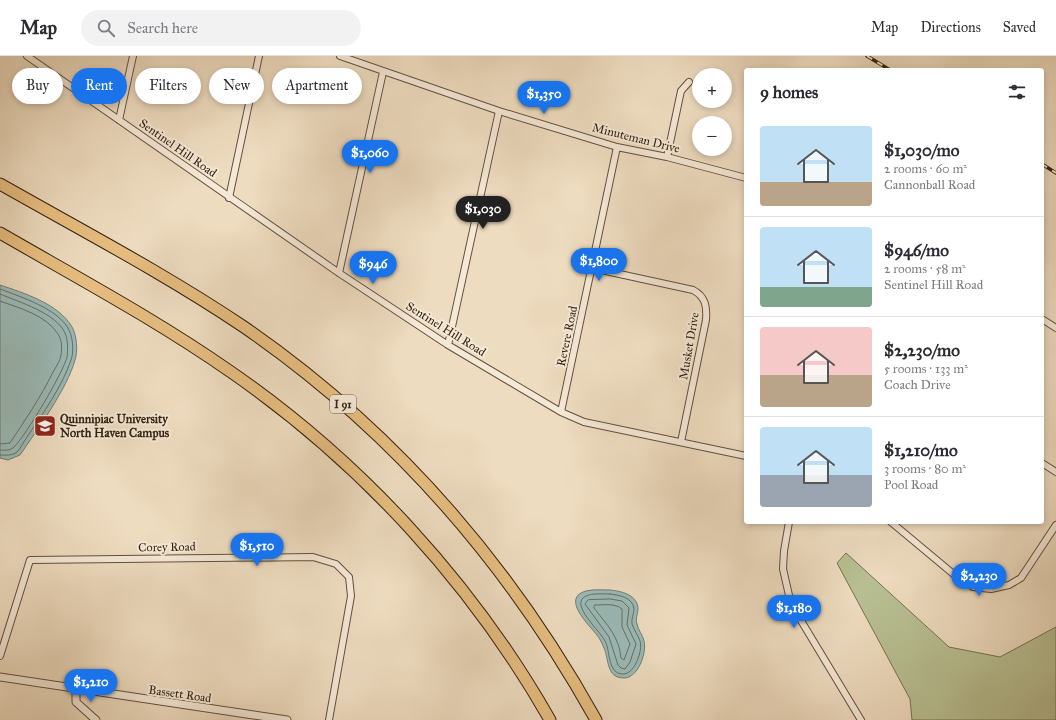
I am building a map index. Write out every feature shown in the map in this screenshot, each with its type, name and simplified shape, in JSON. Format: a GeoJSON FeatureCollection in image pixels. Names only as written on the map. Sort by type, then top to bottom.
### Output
{"type":"FeatureCollection","features":[{"type":"Feature","properties":{"kind":"highway","name":"I 91"},"geometry":{"type":"LineString","coordinates":[[0,184],[229,318],[303,371],[368,426],[427,484],[490,557],[550,640],[596,720]]}},
{"type":"Feature","properties":{"kind":"highway"},"geometry":{"type":"LineString","coordinates":[[0,234],[143,316],[211,358],[270,400],[326,446],[399,516],[451,576],[494,632],[524,676],[550,720]]}},
{"type":"Feature","properties":{"kind":"street","name":"Sentinel Hill Road"},"geometry":{"type":"LineString","coordinates":[[27,56],[229,198],[339,273],[448,345],[562,412],[584,422],[744,456]]}},
{"type":"Feature","properties":{"kind":"street"},"geometry":{"type":"LineString","coordinates":[[119,120],[133,56]]}},
{"type":"Feature","properties":{"kind":"street"},"geometry":{"type":"LineString","coordinates":[[229,198],[259,56]]}},
{"type":"Feature","properties":{"kind":"street","name":"Minuteman Drive"},"geometry":{"type":"LineString","coordinates":[[340,56],[499,111],[617,147],[666,157],[744,177]]}},
{"type":"Feature","properties":{"kind":"street"},"geometry":{"type":"LineString","coordinates":[[339,273],[383,72]]}},
{"type":"Feature","properties":{"kind":"street"},"geometry":{"type":"LineString","coordinates":[[666,157],[681,91],[689,82]]}},
{"type":"Feature","properties":{"kind":"street"},"geometry":{"type":"LineString","coordinates":[[448,345],[499,111]]}},
{"type":"Feature","properties":{"kind":"street","name":"Revere Road"},"geometry":{"type":"LineString","coordinates":[[562,412],[617,147]]}},
{"type":"Feature","properties":{"kind":"street","name":"Musket Drive"},"geometry":{"type":"LineString","coordinates":[[592,268],[693,290],[703,298],[706,304],[706,320],[681,442]]}},
{"type":"Feature","properties":{"kind":"street"},"geometry":{"type":"LineString","coordinates":[[1044,320],[1056,328]]}},
{"type":"Feature","properties":{"kind":"street"},"geometry":{"type":"LineString","coordinates":[[1044,464],[1056,472]]}},
{"type":"Feature","properties":{"kind":"street"},"geometry":{"type":"LineString","coordinates":[[789,524],[784,551],[783,570],[791,604],[861,720]]}},
{"type":"Feature","properties":{"kind":"street"},"geometry":{"type":"LineString","coordinates":[[893,524],[957,577],[973,586],[991,590],[1009,585],[1021,578],[1056,525]]}},
{"type":"Feature","properties":{"kind":"street","name":"Corey Road"},"geometry":{"type":"LineString","coordinates":[[0,656],[30,560],[313,557],[336,564],[349,577],[351,596],[329,720]]}},
{"type":"Feature","properties":{"kind":"street","name":"Bassett Road"},"geometry":{"type":"LineString","coordinates":[[0,677],[76,690],[287,720]]}},
{"type":"Feature","properties":{"kind":"street"},"geometry":{"type":"LineString","coordinates":[[76,690],[76,702],[96,720]]}},
{"type":"Feature","properties":{"kind":"green space"},"geometry":{"type":"Polygon","coordinates":[[[846,553],[949,647],[1000,657],[1056,627],[1056,720],[912,720],[910,699],[837,563],[846,553]]]}},
{"type":"Feature","properties":{"kind":"water"},"geometry":{"type":"Polygon","coordinates":[[[0,285],[40,300],[59,312],[72,327],[76,344],[75,360],[59,396],[20,455],[8,460],[0,458],[0,285]]]}},
{"type":"Feature","properties":{"kind":"water"},"geometry":{"type":"Polygon","coordinates":[[[610,590],[624,593],[635,600],[638,609],[636,622],[643,637],[645,646],[643,658],[637,669],[629,677],[624,678],[614,675],[611,671],[606,652],[601,641],[576,606],[576,600],[579,595],[586,591],[610,590]]]}},
{"type":"Feature","properties":{"kind":"railway"},"geometry":{"type":"LineString","coordinates":[[867,56],[887,68]]}},
{"type":"Feature","properties":{"kind":"railway"},"geometry":{"type":"LineString","coordinates":[[1044,165],[1056,173]]}},
{"type":"Feature","properties":{"kind":"place","name":"Quinnipiac University North Haven Campus"},"geometry":{"type":"Point","coordinates":[45,426]}}]}
